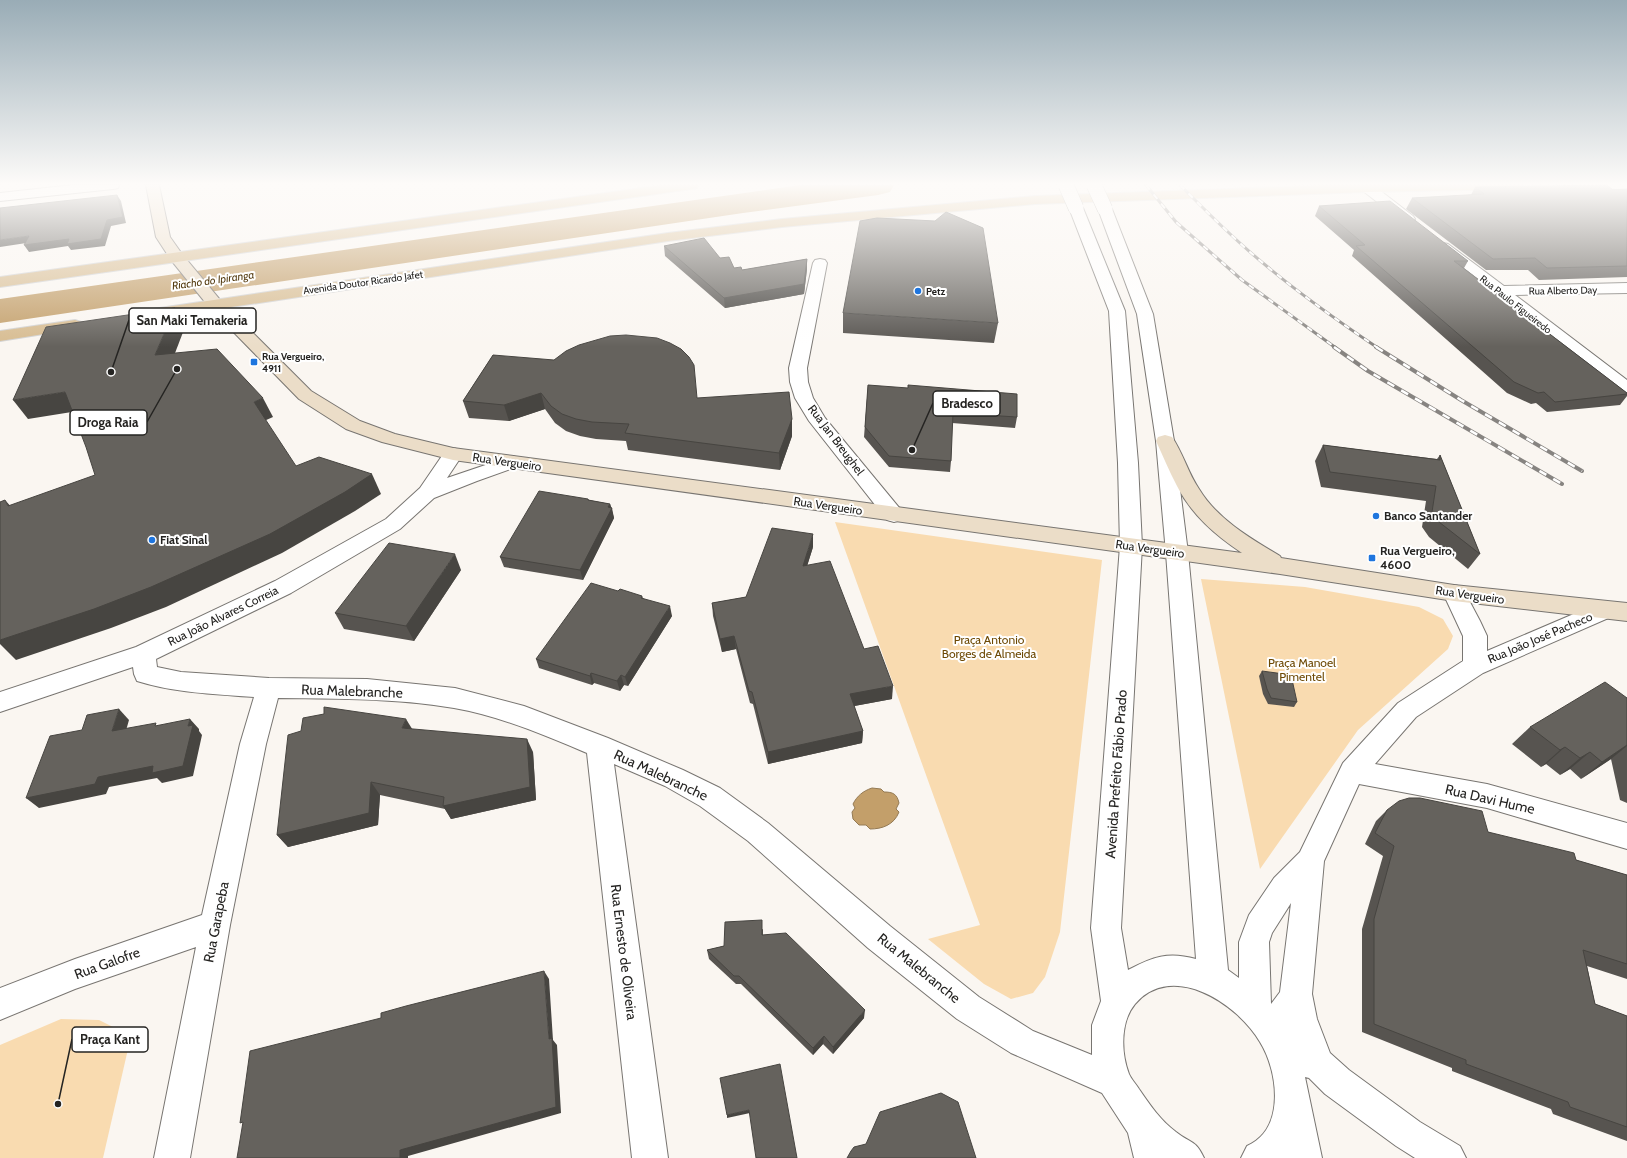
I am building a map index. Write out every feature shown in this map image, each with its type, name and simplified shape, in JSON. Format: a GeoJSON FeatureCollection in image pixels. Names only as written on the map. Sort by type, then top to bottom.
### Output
{"type":"FeatureCollection","features":[{"type":"Feature","properties":{"kind":"main road","name":"Rua Vergueiro"},"geometry":{"type":"LineString","coordinates":[[164,239],[181,263],[210,299],[305,395],[352,425],[389,438],[453,454],[894,515],[1280,566],[1454,593],[1616,611]]}},
{"type":"Feature","properties":{"kind":"main road"},"geometry":{"type":"LineString","coordinates":[[0,282],[181,263],[338,239]]}},
{"type":"Feature","properties":{"kind":"main road","name":"Avenida Doutor Ricardo Jafet"},"geometry":{"type":"LineString","coordinates":[[128,317],[210,299],[653,239]]}},
{"type":"Feature","properties":{"kind":"main road"},"geometry":{"type":"LineString","coordinates":[[0,336],[88,323]]}},
{"type":"Feature","properties":{"kind":"main road"},"geometry":{"type":"LineString","coordinates":[[1165,441],[1194,498],[1208,514],[1227,532],[1246,546],[1280,566]]}},
{"type":"Feature","properties":{"kind":"street","name":"Avenida Prefeito Fábio Prado"},"geometry":{"type":"LineString","coordinates":[[1088,239],[1116,311],[1128,463],[1131,546],[1106,928],[1117,1001]]}},
{"type":"Feature","properties":{"kind":"street"},"geometry":{"type":"LineString","coordinates":[[1116,239],[1145,314],[1165,441],[1177,553],[1212,979]]}},
{"type":"Feature","properties":{"kind":"street","name":"Rua Paulo Figueiredo"},"geometry":{"type":"LineString","coordinates":[[1433,239],[1627,389]]}},
{"type":"Feature","properties":{"kind":"street","name":"Rua Jan Breughel"},"geometry":{"type":"LineString","coordinates":[[820,263],[798,368],[799,382],[804,398],[818,421],[894,515]]}},
{"type":"Feature","properties":{"kind":"street","name":"Rua Alberto Day"},"geometry":{"type":"LineString","coordinates":[[1500,291],[1627,288]]}},
{"type":"Feature","properties":{"kind":"street","name":"Rua João Alvares Correia"},"geometry":{"type":"LineString","coordinates":[[0,702],[144,654],[284,587],[393,524],[427,493],[453,454]]}},
{"type":"Feature","properties":{"kind":"street","name":"Rua João Alvares Correia"},"geometry":{"type":"LineString","coordinates":[[427,493],[470,476],[512,462]]}},
{"type":"Feature","properties":{"kind":"street","name":"Rua João José Pacheco"},"geometry":{"type":"LineString","coordinates":[[1454,593],[1475,636],[1475,666]]}},
{"type":"Feature","properties":{"kind":"street","name":"Rua João José Pacheco"},"geometry":{"type":"LineString","coordinates":[[1270,1031],[1254,942],[1260,925],[1284,888],[1310,860],[1352,771],[1407,710],[1475,666],[1616,611]]}},
{"type":"Feature","properties":{"kind":"street","name":"Rua Malebranche"},"geometry":{"type":"LineString","coordinates":[[144,654],[146,674],[181,682],[269,688],[367,688],[455,698],[524,716],[674,778],[710,796],[758,832],[879,936],[968,1008],[1022,1042],[1114,1081]]}},
{"type":"Feature","properties":{"kind":"street","name":"Rua Garapeba"},"geometry":{"type":"LineString","coordinates":[[172,1158],[215,925],[253,744],[269,688]]}},
{"type":"Feature","properties":{"kind":"street","name":"Rua Ernesto de Oliveira"},"geometry":{"type":"LineString","coordinates":[[599,746],[650,1158]]}},
{"type":"Feature","properties":{"kind":"street","name":"Rua Davi Hume"},"geometry":{"type":"LineString","coordinates":[[1352,771],[1487,796],[1627,836]]}},
{"type":"Feature","properties":{"kind":"street","name":"Rua João José Pacheco"},"geometry":{"type":"LineString","coordinates":[[1270,1031],[1293,1002],[1296,994],[1310,860]]}},
{"type":"Feature","properties":{"kind":"street","name":"Rua Galofre"},"geometry":{"type":"LineString","coordinates":[[0,1004],[75,974],[215,925]]}},
{"type":"Feature","properties":{"kind":"street"},"geometry":{"type":"LineString","coordinates":[[1186,1158],[1164,1145],[1144,1126],[1114,1081],[1108,1054],[1108,1025],[1117,1001],[1131,985],[1156,972],[1184,971],[1212,979],[1240,996],[1270,1031],[1318,1064],[1337,1082],[1408,1134],[1448,1158]]}},
{"type":"Feature","properties":{"kind":"street"},"geometry":{"type":"LineString","coordinates":[[1296,994],[1301,1019],[1318,1064]]}},
{"type":"Feature","properties":{"kind":"street"},"geometry":{"type":"LineString","coordinates":[[1270,1031],[1293,1101],[1304,1158]]}},
{"type":"Feature","properties":{"kind":"street"},"geometry":{"type":"LineString","coordinates":[[1259,1158],[1265,1156],[1285,1133],[1293,1101]]}},
{"type":"Feature","properties":{"kind":"street"},"geometry":{"type":"LineString","coordinates":[[1144,1126],[1152,1158]]}},
{"type":"Feature","properties":{"kind":"green space","name":"Praça Antonio Borges de Almeida"},"geometry":{"type":"Polygon","coordinates":[[[835,522],[1102,560],[1060,932],[1045,977],[1033,993],[1011,999],[984,984],[928,939],[980,925],[835,522]]]}},
{"type":"Feature","properties":{"kind":"green space","name":"Praça Manoel Pimentel"},"geometry":{"type":"Polygon","coordinates":[[[1201,579],[1305,587],[1419,607],[1443,619],[1453,636],[1448,649],[1358,730],[1260,869],[1201,579]]]}},
{"type":"Feature","properties":{"kind":"green space"},"geometry":{"type":"Polygon","coordinates":[[[61,1019],[99,1020],[117,1029],[128,1049],[103,1158],[0,1158],[0,1045],[61,1019]]]}},
{"type":"Feature","properties":{"kind":"shaded area"},"geometry":{"type":"Polygon","coordinates":[[[872,788],[881,789],[884,792],[890,792],[896,796],[899,803],[896,809],[899,812],[891,823],[883,827],[870,829],[866,825],[859,825],[853,819],[852,812],[855,808],[853,804],[858,796],[872,788]]]}},
{"type":"Feature","properties":{"kind":"building"},"geometry":{"type":"Polygon","coordinates":[[[27,239],[69,239],[24,245],[27,239]]]}},
{"type":"Feature","properties":{"kind":"building"},"geometry":{"type":"Polygon","coordinates":[[[69,239],[101,239],[67,244],[69,239]]]}},
{"type":"Feature","properties":{"kind":"building"},"geometry":{"type":"Polygon","coordinates":[[[705,239],[720,258],[729,257],[734,268],[741,267],[742,270],[807,259],[804,284],[724,298],[664,246],[705,239]]]}},
{"type":"Feature","properties":{"kind":"building","name":"Petz"},"geometry":{"type":"Polygon","coordinates":[[[857,239],[985,239],[998,323],[843,313],[857,239]]]}},
{"type":"Feature","properties":{"kind":"building"},"geometry":{"type":"Polygon","coordinates":[[[1358,239],[1439,239],[1468,261],[1454,261],[1627,394],[1555,402],[1544,392],[1538,393],[1514,382],[1356,246],[1365,245],[1358,239]]]}},
{"type":"Feature","properties":{"kind":"building"},"geometry":{"type":"Polygon","coordinates":[[[1466,239],[1627,239],[1627,266],[1547,268],[1535,258],[1493,259],[1466,239]]]}},
{"type":"Feature","properties":{"kind":"building"},"geometry":{"type":"Polygon","coordinates":[[[175,308],[155,355],[217,349],[263,398],[254,402],[296,466],[319,457],[372,474],[345,492],[270,534],[151,587],[94,609],[0,640],[0,502],[5,500],[8,506],[95,475],[65,392],[13,400],[46,327],[175,308]]]}},
{"type":"Feature","properties":{"kind":"building"},"geometry":{"type":"Polygon","coordinates":[[[626,335],[657,338],[681,349],[694,365],[697,398],[789,392],[792,419],[779,453],[625,433],[629,424],[592,422],[576,419],[562,414],[551,406],[541,393],[504,405],[463,401],[493,355],[554,360],[566,351],[579,345],[610,336],[626,335]]]}},
{"type":"Feature","properties":{"kind":"building"},"geometry":{"type":"Polygon","coordinates":[[[868,385],[908,388],[908,385],[1017,394],[1017,417],[953,413],[951,461],[889,456],[865,427],[868,385]]]}},
{"type":"Feature","properties":{"kind":"building"},"geometry":{"type":"Polygon","coordinates":[[[1323,445],[1440,460],[1440,455],[1480,554],[1439,522],[1432,512],[1436,486],[1330,472],[1323,445]]]}},
{"type":"Feature","properties":{"kind":"building"},"geometry":{"type":"Polygon","coordinates":[[[539,491],[610,504],[608,507],[612,508],[580,570],[500,557],[539,491]]]}},
{"type":"Feature","properties":{"kind":"building"},"geometry":{"type":"Polygon","coordinates":[[[772,528],[813,534],[803,566],[830,561],[864,649],[878,646],[893,686],[850,694],[863,731],[768,752],[752,692],[749,691],[734,636],[720,639],[712,603],[746,597],[772,528]]]}},
{"type":"Feature","properties":{"kind":"building"},"geometry":{"type":"Polygon","coordinates":[[[389,543],[455,554],[406,626],[335,613],[389,543]]]}},
{"type":"Feature","properties":{"kind":"building"},"geometry":{"type":"Polygon","coordinates":[[[591,583],[618,591],[620,589],[642,596],[641,598],[670,606],[625,677],[621,675],[617,681],[591,673],[590,676],[536,659],[591,583]]]}},
{"type":"Feature","properties":{"kind":"building"},"geometry":{"type":"Polygon","coordinates":[[[1262,671],[1291,675],[1297,702],[1271,698],[1262,671]]]}},
{"type":"Feature","properties":{"kind":"building"},"geometry":{"type":"Polygon","coordinates":[[[1605,682],[1627,698],[1627,745],[1602,762],[1590,752],[1580,758],[1565,747],[1560,750],[1530,727],[1605,682]]]}},
{"type":"Feature","properties":{"kind":"building"},"geometry":{"type":"Polygon","coordinates":[[[324,707],[406,719],[402,728],[527,739],[530,787],[443,806],[444,797],[371,782],[369,813],[277,835],[288,735],[301,731],[303,718],[324,714],[324,707]]]}},
{"type":"Feature","properties":{"kind":"building"},"geometry":{"type":"Polygon","coordinates":[[[119,709],[112,731],[156,723],[155,726],[190,719],[188,726],[193,725],[183,766],[152,773],[153,766],[98,777],[95,784],[26,798],[50,736],[82,730],[87,715],[119,709]]]}},
{"type":"Feature","properties":{"kind":"building"},"geometry":{"type":"Polygon","coordinates":[[[1409,798],[1420,798],[1482,811],[1488,832],[1574,853],[1576,860],[1627,875],[1627,964],[1583,950],[1595,1004],[1627,1016],[1627,1127],[1570,1107],[1568,1102],[1466,1064],[1466,1060],[1374,1024],[1374,919],[1394,846],[1375,833],[1387,810],[1399,801],[1409,798]]]}},
{"type":"Feature","properties":{"kind":"building"},"geometry":{"type":"Polygon","coordinates":[[[762,920],[762,935],[786,933],[865,1010],[833,1047],[824,1036],[813,1048],[739,976],[734,976],[707,950],[724,946],[725,922],[762,920]]]}},
{"type":"Feature","properties":{"kind":"building"},"geometry":{"type":"Polygon","coordinates":[[[544,971],[549,1039],[552,1038],[556,1107],[400,1150],[400,1158],[237,1158],[243,1122],[240,1123],[250,1051],[381,1018],[381,1013],[544,971]]]}},
{"type":"Feature","properties":{"kind":"building"},"geometry":{"type":"Polygon","coordinates":[[[780,1064],[797,1158],[756,1158],[749,1110],[727,1115],[720,1078],[780,1064]]]}},
{"type":"Feature","properties":{"kind":"building"},"geometry":{"type":"Polygon","coordinates":[[[941,1093],[958,1102],[976,1158],[847,1158],[854,1147],[866,1144],[880,1112],[941,1093]]]}},
{"type":"Feature","properties":{"kind":"waterway","name":"Riacho do Ipiranga"},"geometry":{"type":"LineString","coordinates":[[0,311],[495,239]]}},
{"type":"Feature","properties":{"kind":"railway"},"geometry":{"type":"LineString","coordinates":[[1195,239],[1242,280],[1336,348]]}},
{"type":"Feature","properties":{"kind":"railway"},"geometry":{"type":"LineString","coordinates":[[1236,239],[1269,268],[1323,310],[1378,348]]}},
{"type":"Feature","properties":{"kind":"railway"},"geometry":{"type":"LineString","coordinates":[[1334,347],[1368,371],[1562,484]]}},
{"type":"Feature","properties":{"kind":"railway"},"geometry":{"type":"LineString","coordinates":[[1376,347],[1461,400],[1582,471]]}},
{"type":"Feature","properties":{"kind":"place","name":"Petz"},"geometry":{"type":"Point","coordinates":[918,291]}},
{"type":"Feature","properties":{"kind":"place","name":"Rua Vergueiro, 4911"},"geometry":{"type":"Point","coordinates":[254,362]}},
{"type":"Feature","properties":{"kind":"place","name":"Droga Raia"},"geometry":{"type":"Point","coordinates":[177,369]}},
{"type":"Feature","properties":{"kind":"place","name":"San Maki Temakeria"},"geometry":{"type":"Point","coordinates":[111,372]}},
{"type":"Feature","properties":{"kind":"place","name":"Bradesco"},"geometry":{"type":"Point","coordinates":[912,450]}},
{"type":"Feature","properties":{"kind":"place","name":"Banco Santander"},"geometry":{"type":"Point","coordinates":[1376,516]}},
{"type":"Feature","properties":{"kind":"place","name":"Fiat Sinal"},"geometry":{"type":"Point","coordinates":[152,540]}},
{"type":"Feature","properties":{"kind":"place","name":"Rua Vergueiro, 4600"},"geometry":{"type":"Point","coordinates":[1372,558]}},
{"type":"Feature","properties":{"kind":"place","name":"Praça Kant"},"geometry":{"type":"Point","coordinates":[58,1104]}}]}
